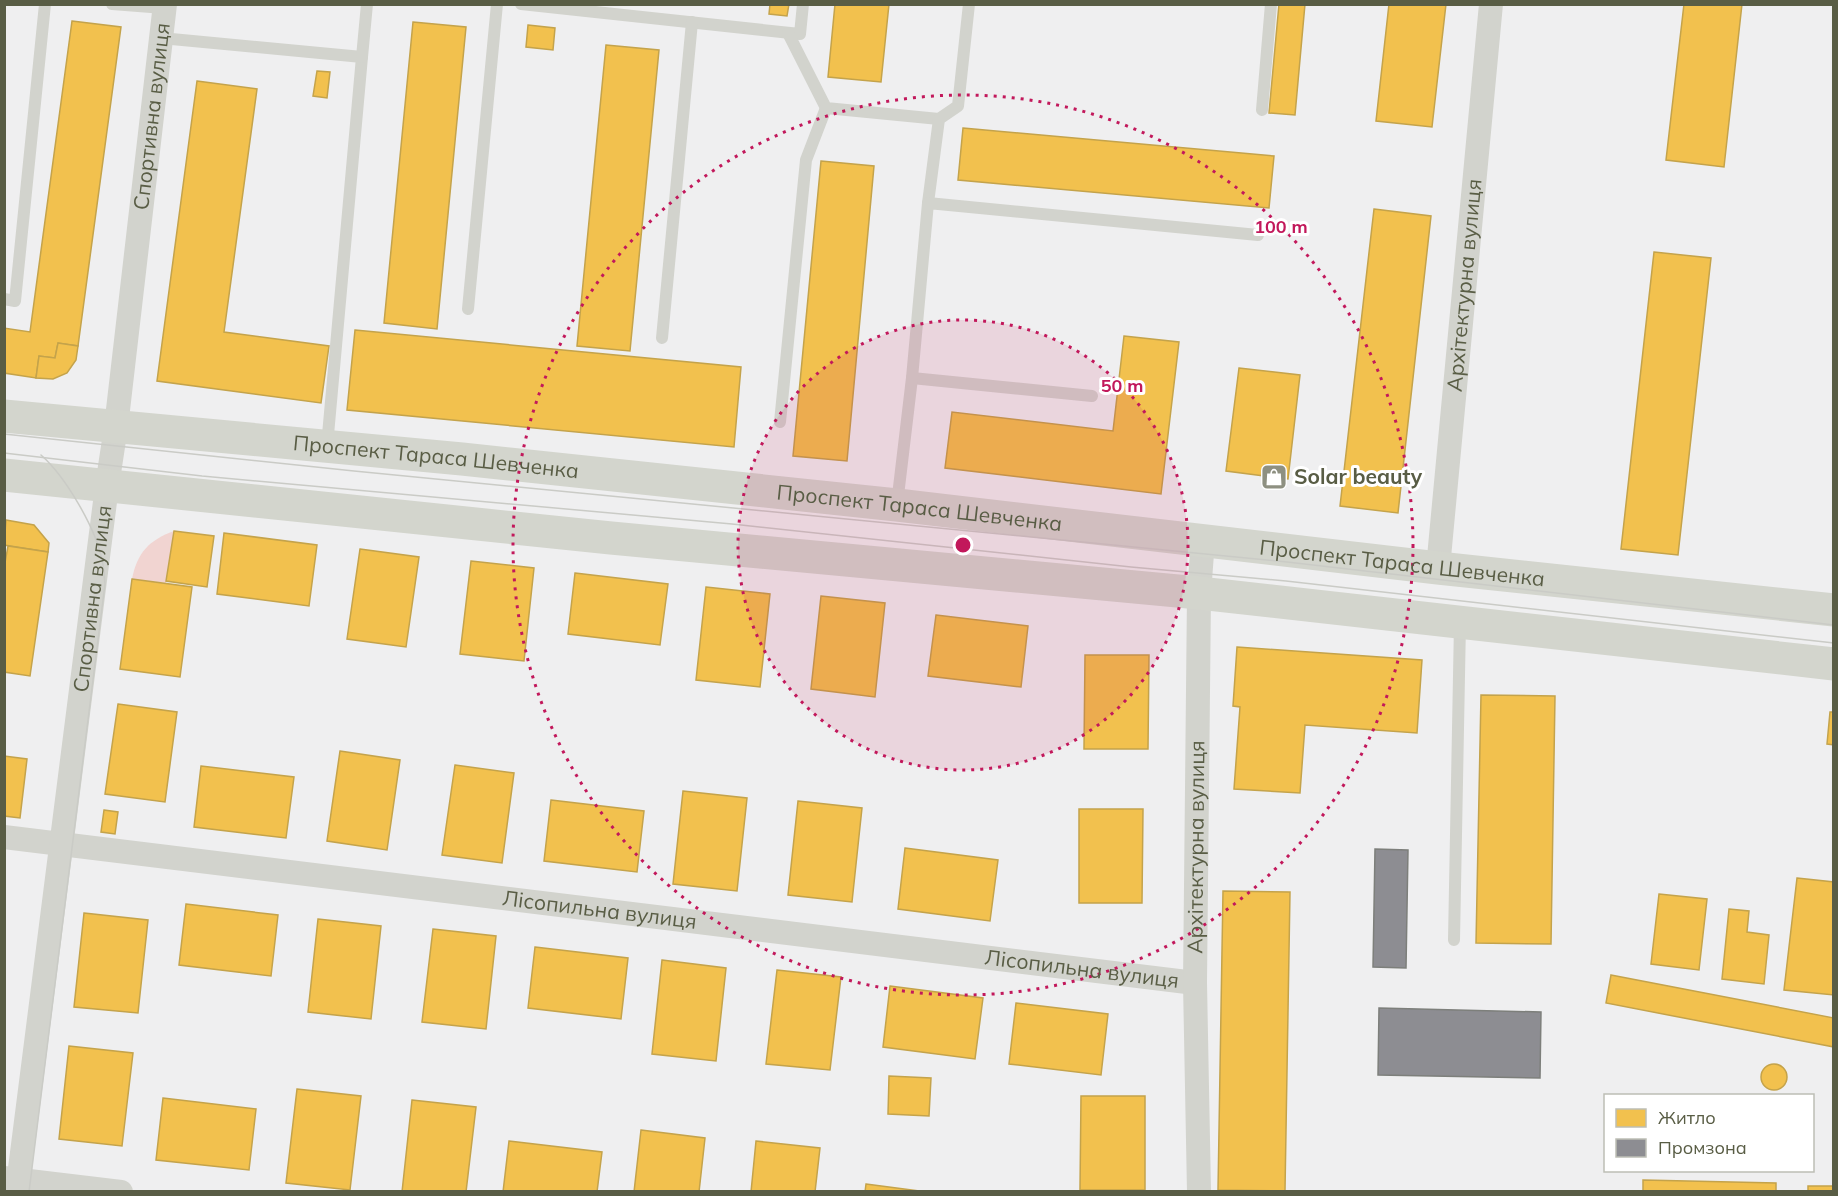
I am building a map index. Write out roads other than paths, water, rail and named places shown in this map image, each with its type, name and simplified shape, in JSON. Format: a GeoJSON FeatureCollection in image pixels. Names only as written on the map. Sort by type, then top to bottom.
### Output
{"type":"FeatureCollection","features":[{"type":"Feature","properties":{"kind":"main road","name":"Проспект Тараса Шевченка"},"geometry":{"type":"LineString","coordinates":[[4,416],[897,505],[1438,568],[1833,610]]}},
{"type":"Feature","properties":{"kind":"main road"},"geometry":{"type":"LineString","coordinates":[[4,475],[622,539],[1199,593],[1833,664]]}},
{"type":"Feature","properties":{"kind":"street","name":"Архітектурна вулиця"},"geometry":{"type":"LineString","coordinates":[[1438,568],[1491,4]]}},
{"type":"Feature","properties":{"kind":"street","name":"Спортивна вулиця"},"geometry":{"type":"LineString","coordinates":[[14,1183],[62,844],[116,427],[165,6]]}},
{"type":"Feature","properties":{"kind":"street","name":"Архітектурна вулиця"},"geometry":{"type":"LineString","coordinates":[[1199,1191],[1195,983],[1199,593],[1203,540]]}},
{"type":"Feature","properties":{"kind":"street","name":"Лісопильна вулиця"},"geometry":{"type":"LineString","coordinates":[[4,837],[1195,983]]}},
{"type":"Feature","properties":{"kind":"street"},"geometry":{"type":"LineString","coordinates":[[14,1183],[122,1191]]}},
{"type":"Feature","properties":{"kind":"lane"},"geometry":{"type":"LineString","coordinates":[[4,299],[15,301],[45,4]]}},
{"type":"Feature","properties":{"kind":"lane"},"geometry":{"type":"LineString","coordinates":[[112,4],[165,6]]}},
{"type":"Feature","properties":{"kind":"lane"},"geometry":{"type":"LineString","coordinates":[[327,447],[367,4]]}},
{"type":"Feature","properties":{"kind":"lane"},"geometry":{"type":"LineString","coordinates":[[468,309],[497,4]]}},
{"type":"Feature","properties":{"kind":"lane"},"geometry":{"type":"LineString","coordinates":[[521,4],[800,34],[803,4]]}},
{"type":"Feature","properties":{"kind":"lane"},"geometry":{"type":"LineString","coordinates":[[826,108],[939,119],[958,106],[969,4]]}},
{"type":"Feature","properties":{"kind":"lane"},"geometry":{"type":"LineString","coordinates":[[1262,110],[1271,4]]}},
{"type":"Feature","properties":{"kind":"lane"},"geometry":{"type":"LineString","coordinates":[[662,338],[692,22]]}},
{"type":"Feature","properties":{"kind":"lane"},"geometry":{"type":"LineString","coordinates":[[780,422],[806,160],[826,108],[788,33]]}},
{"type":"Feature","properties":{"kind":"lane"},"geometry":{"type":"LineString","coordinates":[[161,38],[362,57]]}},
{"type":"Feature","properties":{"kind":"lane"},"geometry":{"type":"LineString","coordinates":[[897,505],[912,378],[928,203],[939,119]]}},
{"type":"Feature","properties":{"kind":"lane"},"geometry":{"type":"LineString","coordinates":[[928,203],[1258,235]]}},
{"type":"Feature","properties":{"kind":"lane"},"geometry":{"type":"LineString","coordinates":[[912,378],[1092,396]]}},
{"type":"Feature","properties":{"kind":"lane"},"geometry":{"type":"LineString","coordinates":[[1454,940],[1460,623]]}},
{"type":"Feature","properties":{"kind":"tram line"},"geometry":{"type":"LineString","coordinates":[[4,434],[354,471],[1287,562],[1834,625]]}},
{"type":"Feature","properties":{"kind":"tram line"},"geometry":{"type":"LineString","coordinates":[[4,453],[202,476],[732,524],[1131,567],[1286,581],[1834,643]]}},
{"type":"Feature","properties":{"kind":"tram line"},"geometry":{"type":"LineString","coordinates":[[29,1192],[105,584],[99,547],[87,519],[60,476],[41,455]]}},
{"type":"Feature","properties":{"kind":"place","name":"Solar beauty"},"geometry":{"type":"Point","coordinates":[1274,477]}}]}
